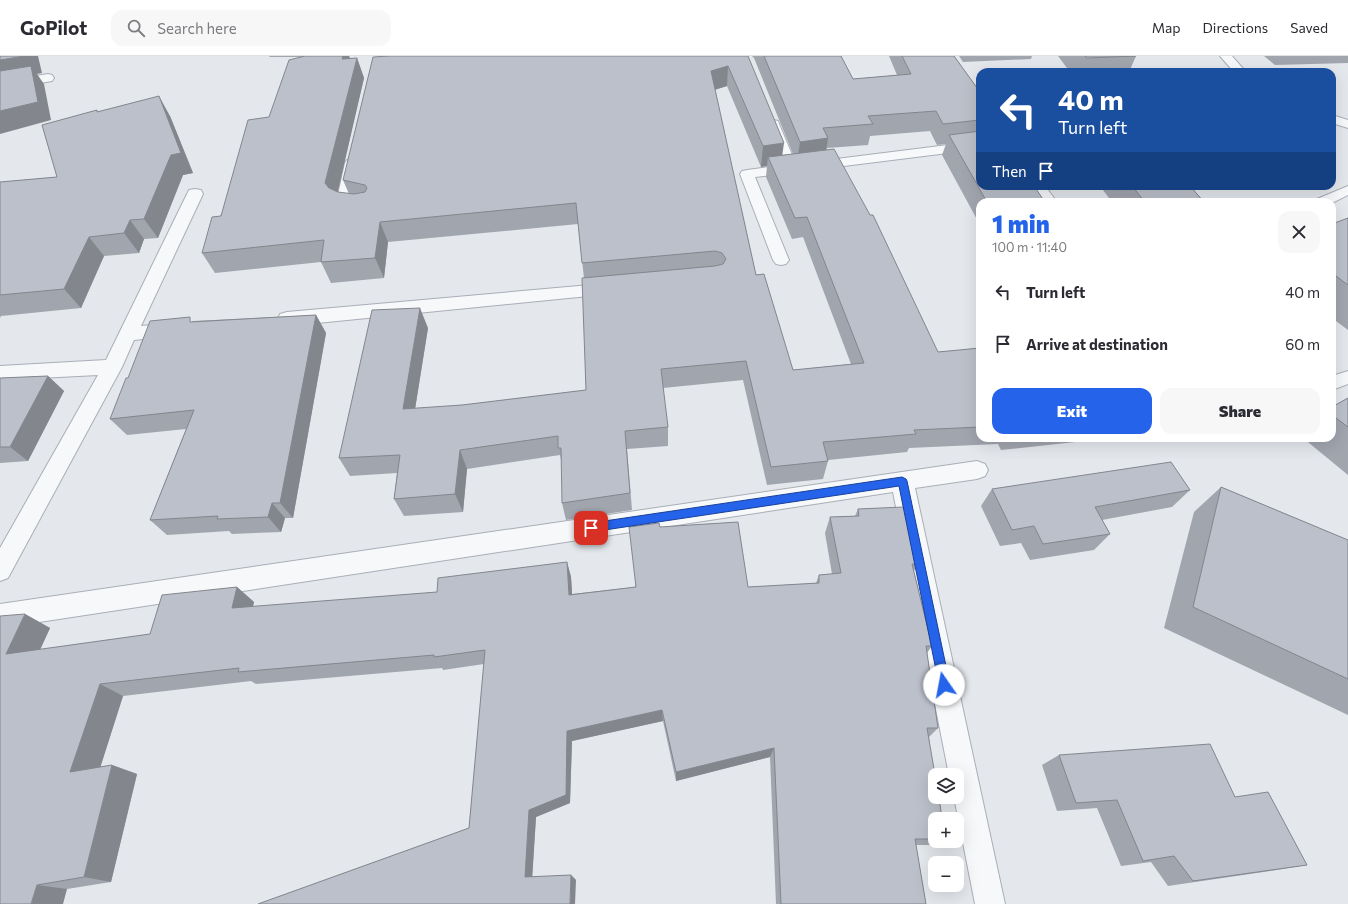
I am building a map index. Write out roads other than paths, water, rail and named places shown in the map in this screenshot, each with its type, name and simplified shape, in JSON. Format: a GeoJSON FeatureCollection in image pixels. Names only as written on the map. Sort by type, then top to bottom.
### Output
{"type":"FeatureCollection","features":[{"type":"Feature","properties":{"kind":"street"},"geometry":{"type":"LineString","coordinates":[[0,570],[112,367],[195,194]]}},
{"type":"Feature","properties":{"kind":"street"},"geometry":{"type":"LineString","coordinates":[[271,321],[627,287]]}},
{"type":"Feature","properties":{"kind":"street"},"geometry":{"type":"LineString","coordinates":[[129,334],[192,328]]}},
{"type":"Feature","properties":{"kind":"street"},"geometry":{"type":"LineString","coordinates":[[0,373],[112,367]]}},
{"type":"Feature","properties":{"kind":"street"},"geometry":{"type":"LineString","coordinates":[[0,616],[977,470]]}},
{"type":"Feature","properties":{"kind":"street"},"geometry":{"type":"LineString","coordinates":[[902,481],[990,904]]}},
{"type":"Feature","properties":{"kind":"lane"},"geometry":{"type":"LineString","coordinates":[[1226,56],[1236,68]]}},
{"type":"Feature","properties":{"kind":"lane"},"geometry":{"type":"LineString","coordinates":[[0,86],[48,78]]}},
{"type":"Feature","properties":{"kind":"lane"},"geometry":{"type":"LineString","coordinates":[[768,110],[791,169]]}},
{"type":"Feature","properties":{"kind":"lane"},"geometry":{"type":"LineString","coordinates":[[1336,120],[1348,124]]}},
{"type":"Feature","properties":{"kind":"lane"},"geometry":{"type":"LineString","coordinates":[[781,260],[747,174],[976,146]]}},
{"type":"Feature","properties":{"kind":"lane"},"geometry":{"type":"LineString","coordinates":[[355,150],[343,204],[350,208],[367,209]]}},
{"type":"Feature","properties":{"kind":"lane"},"geometry":{"type":"LineString","coordinates":[[1331,198],[1348,190]]}},
{"type":"Feature","properties":{"kind":"lane"},"geometry":{"type":"LineString","coordinates":[[1336,382],[1348,377]]}}]}
